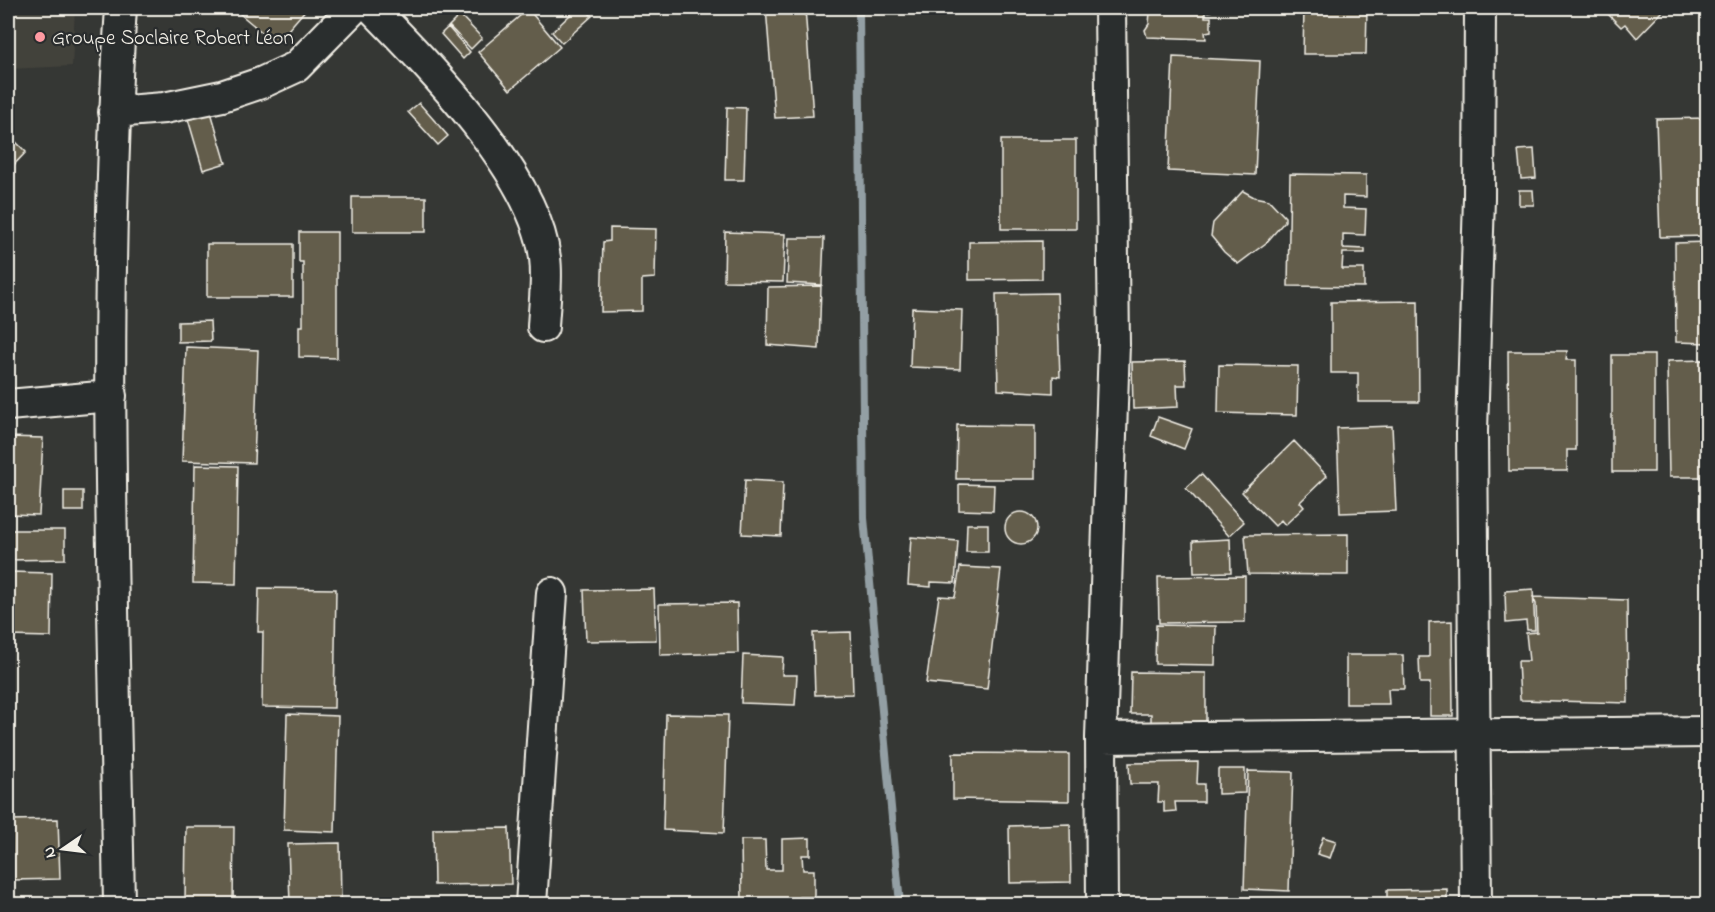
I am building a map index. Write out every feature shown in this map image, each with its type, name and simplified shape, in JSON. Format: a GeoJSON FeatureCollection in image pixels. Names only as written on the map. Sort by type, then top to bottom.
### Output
{"type":"FeatureCollection","features":[{"type":"Feature","properties":{"kind":"street"},"geometry":{"type":"LineString","coordinates":[[119,904],[111,396],[114,112],[122,8]]}},
{"type":"Feature","properties":{"kind":"street"},"geometry":{"type":"LineString","coordinates":[[114,112],[164,108],[222,96],[261,83],[296,67],[354,8]]}},
{"type":"Feature","properties":{"kind":"street"},"geometry":{"type":"LineString","coordinates":[[372,8],[427,65],[491,143],[517,183],[537,226],[545,259],[543,327]]}},
{"type":"Feature","properties":{"kind":"street"},"geometry":{"type":"LineString","coordinates":[[1102,904],[1101,738],[1114,344],[1110,8]]}},
{"type":"Feature","properties":{"kind":"street"},"geometry":{"type":"LineString","coordinates":[[1476,904],[1472,432],[1479,198],[1480,8]]}},
{"type":"Feature","properties":{"kind":"street"},"geometry":{"type":"LineString","coordinates":[[8,405],[111,396]]}},
{"type":"Feature","properties":{"kind":"street"},"geometry":{"type":"LineString","coordinates":[[531,904],[552,593]]}},
{"type":"Feature","properties":{"kind":"street"},"geometry":{"type":"LineString","coordinates":[[1101,738],[1707,732]]}},
{"type":"Feature","properties":{"kind":"shaded area","name":"Groupe Soclaire Robert Léon"},"geometry":{"type":"Polygon","coordinates":[[[8,8],[75,8],[72,66],[8,69],[8,8]]]}},
{"type":"Feature","properties":{"kind":"building"},"geometry":{"type":"Polygon","coordinates":[[[233,8],[307,8],[276,44],[233,8]]]}},
{"type":"Feature","properties":{"kind":"building"},"geometry":{"type":"Polygon","coordinates":[[[565,8],[584,8],[592,16],[562,43],[552,32],[571,14],[565,8]]]}},
{"type":"Feature","properties":{"kind":"building"},"geometry":{"type":"Polygon","coordinates":[[[766,8],[805,8],[813,116],[775,118],[766,8]]]}},
{"type":"Feature","properties":{"kind":"building"},"geometry":{"type":"Polygon","coordinates":[[[1143,8],[1211,8],[1211,11],[1205,12],[1205,17],[1211,17],[1211,31],[1205,32],[1206,39],[1147,37],[1145,30],[1149,24],[1150,12],[1144,11],[1143,8]]]}},
{"type":"Feature","properties":{"kind":"building"},"geometry":{"type":"Polygon","coordinates":[[[1304,8],[1367,8],[1366,54],[1303,54],[1304,8]]]}},
{"type":"Feature","properties":{"kind":"building"},"geometry":{"type":"Polygon","coordinates":[[[1602,8],[1666,8],[1637,38],[1625,24],[1621,27],[1602,8]]]}},
{"type":"Feature","properties":{"kind":"building"},"geometry":{"type":"Polygon","coordinates":[[[528,9],[560,47],[510,90],[478,52],[528,9]]]}},
{"type":"Feature","properties":{"kind":"building"},"geometry":{"type":"Polygon","coordinates":[[[460,15],[482,38],[471,49],[449,26],[460,15]]]}},
{"type":"Feature","properties":{"kind":"building"},"geometry":{"type":"Polygon","coordinates":[[[448,27],[470,52],[463,59],[441,34],[448,27]]]}},
{"type":"Feature","properties":{"kind":"building"},"geometry":{"type":"Polygon","coordinates":[[[1173,57],[1260,61],[1255,175],[1168,171],[1173,57]]]}},
{"type":"Feature","properties":{"kind":"building"},"geometry":{"type":"Polygon","coordinates":[[[419,103],[448,136],[438,145],[408,112],[419,103]]]}},
{"type":"Feature","properties":{"kind":"building"},"geometry":{"type":"Polygon","coordinates":[[[727,107],[746,108],[744,180],[725,180],[727,107]]]}},
{"type":"Feature","properties":{"kind":"building"},"geometry":{"type":"Polygon","coordinates":[[[211,112],[226,163],[203,170],[188,119],[211,112]]]}},
{"type":"Feature","properties":{"kind":"building"},"geometry":{"type":"Polygon","coordinates":[[[1708,118],[1708,236],[1660,237],[1656,119],[1708,118]]]}},
{"type":"Feature","properties":{"kind":"building"},"geometry":{"type":"Polygon","coordinates":[[[10,136],[26,152],[8,171],[8,138],[10,136]]]}},
{"type":"Feature","properties":{"kind":"building"},"geometry":{"type":"Polygon","coordinates":[[[1001,140],[1076,140],[1076,229],[1001,229],[1001,140]]]}},
{"type":"Feature","properties":{"kind":"building"},"geometry":{"type":"Polygon","coordinates":[[[1534,149],[1536,178],[1521,179],[1518,150],[1534,149]]]}},
{"type":"Feature","properties":{"kind":"building"},"geometry":{"type":"Polygon","coordinates":[[[1290,174],[1366,175],[1366,197],[1343,196],[1343,208],[1366,209],[1365,235],[1343,234],[1343,248],[1365,249],[1365,253],[1343,253],[1342,269],[1364,269],[1364,287],[1288,286],[1290,174]]]}},
{"type":"Feature","properties":{"kind":"building"},"geometry":{"type":"Polygon","coordinates":[[[1519,190],[1533,190],[1534,205],[1519,205],[1519,190]]]}},
{"type":"Feature","properties":{"kind":"building"},"geometry":{"type":"Polygon","coordinates":[[[1243,191],[1254,197],[1269,200],[1285,217],[1285,221],[1266,243],[1238,264],[1211,236],[1213,223],[1243,191]]]}},
{"type":"Feature","properties":{"kind":"building"},"geometry":{"type":"Polygon","coordinates":[[[352,197],[426,197],[426,232],[352,232],[352,197]]]}},
{"type":"Feature","properties":{"kind":"building"},"geometry":{"type":"Polygon","coordinates":[[[610,228],[656,229],[655,278],[642,279],[642,311],[601,312],[603,242],[610,241],[610,228]]]}},
{"type":"Feature","properties":{"kind":"building"},"geometry":{"type":"Polygon","coordinates":[[[299,232],[337,232],[337,358],[299,357],[299,326],[303,326],[303,262],[299,262],[299,232]]]}},
{"type":"Feature","properties":{"kind":"building"},"geometry":{"type":"Polygon","coordinates":[[[725,232],[785,234],[783,282],[724,281],[725,232]]]}},
{"type":"Feature","properties":{"kind":"building"},"geometry":{"type":"Polygon","coordinates":[[[789,238],[824,238],[822,285],[787,283],[789,238]]]}},
{"type":"Feature","properties":{"kind":"building"},"geometry":{"type":"Polygon","coordinates":[[[1042,241],[1042,279],[969,280],[969,242],[1042,241]]]}},
{"type":"Feature","properties":{"kind":"building"},"geometry":{"type":"Polygon","coordinates":[[[1708,242],[1708,343],[1676,342],[1675,243],[1708,242]]]}},
{"type":"Feature","properties":{"kind":"building"},"geometry":{"type":"Polygon","coordinates":[[[207,244],[293,244],[293,297],[207,297],[207,244]]]}},
{"type":"Feature","properties":{"kind":"building"},"geometry":{"type":"Polygon","coordinates":[[[821,286],[819,349],[767,345],[768,287],[821,286]]]}},
{"type":"Feature","properties":{"kind":"building"},"geometry":{"type":"Polygon","coordinates":[[[1057,293],[1060,377],[1053,376],[1053,393],[998,390],[996,294],[1057,293]]]}},
{"type":"Feature","properties":{"kind":"building"},"geometry":{"type":"Polygon","coordinates":[[[1418,301],[1419,402],[1358,402],[1358,373],[1331,373],[1331,302],[1418,301]]]}},
{"type":"Feature","properties":{"kind":"building"},"geometry":{"type":"Polygon","coordinates":[[[912,308],[962,310],[960,369],[910,367],[912,308]]]}},
{"type":"Feature","properties":{"kind":"building"},"geometry":{"type":"Polygon","coordinates":[[[210,321],[211,341],[178,342],[178,322],[210,321]]]}},
{"type":"Feature","properties":{"kind":"building"},"geometry":{"type":"Polygon","coordinates":[[[186,347],[258,350],[254,463],[182,461],[186,347]]]}},
{"type":"Feature","properties":{"kind":"building"},"geometry":{"type":"Polygon","coordinates":[[[1508,351],[1567,351],[1566,360],[1576,360],[1576,450],[1567,450],[1567,471],[1509,471],[1508,351]]]}},
{"type":"Feature","properties":{"kind":"building"},"geometry":{"type":"Polygon","coordinates":[[[1612,355],[1654,355],[1654,472],[1612,472],[1612,355]]]}},
{"type":"Feature","properties":{"kind":"building"},"geometry":{"type":"Polygon","coordinates":[[[1706,360],[1708,477],[1669,477],[1667,361],[1706,360]]]}},
{"type":"Feature","properties":{"kind":"building"},"geometry":{"type":"Polygon","coordinates":[[[1185,361],[1186,385],[1177,385],[1178,407],[1133,409],[1132,362],[1185,361]]]}},
{"type":"Feature","properties":{"kind":"building"},"geometry":{"type":"Polygon","coordinates":[[[1219,365],[1298,366],[1297,415],[1218,413],[1219,365]]]}},
{"type":"Feature","properties":{"kind":"building"},"geometry":{"type":"Polygon","coordinates":[[[1158,417],[1192,429],[1184,449],[1151,436],[1158,417]]]}},
{"type":"Feature","properties":{"kind":"building"},"geometry":{"type":"Polygon","coordinates":[[[957,425],[1035,426],[1035,479],[956,479],[957,425]]]}},
{"type":"Feature","properties":{"kind":"building"},"geometry":{"type":"Polygon","coordinates":[[[1392,426],[1396,511],[1340,513],[1337,428],[1392,426]]]}},
{"type":"Feature","properties":{"kind":"building"},"geometry":{"type":"Polygon","coordinates":[[[8,437],[43,438],[39,515],[8,514],[8,437]]]}},
{"type":"Feature","properties":{"kind":"building"},"geometry":{"type":"Polygon","coordinates":[[[1294,441],[1327,476],[1300,502],[1304,507],[1285,525],[1281,520],[1275,526],[1242,492],[1294,441]]]}},
{"type":"Feature","properties":{"kind":"building"},"geometry":{"type":"Polygon","coordinates":[[[195,465],[238,466],[236,584],[193,583],[195,465]]]}},
{"type":"Feature","properties":{"kind":"building"},"geometry":{"type":"Polygon","coordinates":[[[1201,474],[1244,522],[1229,536],[1186,488],[1201,474]]]}},
{"type":"Feature","properties":{"kind":"building"},"geometry":{"type":"Polygon","coordinates":[[[745,480],[783,482],[781,536],[742,534],[745,480]]]}},
{"type":"Feature","properties":{"kind":"building"},"geometry":{"type":"Polygon","coordinates":[[[959,484],[994,485],[993,511],[959,510],[959,484]]]}},
{"type":"Feature","properties":{"kind":"building"},"geometry":{"type":"Polygon","coordinates":[[[64,491],[83,491],[83,511],[64,511],[64,491]]]}},
{"type":"Feature","properties":{"kind":"building"},"geometry":{"type":"Polygon","coordinates":[[[1021,512],[1032,517],[1037,528],[1032,539],[1021,544],[1010,539],[1005,528],[1010,517],[1021,512]]]}},
{"type":"Feature","properties":{"kind":"building"},"geometry":{"type":"Polygon","coordinates":[[[967,524],[988,524],[988,552],[966,552],[967,524]]]}},
{"type":"Feature","properties":{"kind":"building"},"geometry":{"type":"Polygon","coordinates":[[[8,530],[65,530],[65,559],[8,560],[8,530]]]}},
{"type":"Feature","properties":{"kind":"building"},"geometry":{"type":"Polygon","coordinates":[[[1348,534],[1348,575],[1248,574],[1245,535],[1348,534]]]}},
{"type":"Feature","properties":{"kind":"building"},"geometry":{"type":"Polygon","coordinates":[[[911,537],[958,541],[955,583],[931,582],[931,587],[908,585],[911,537]]]}},
{"type":"Feature","properties":{"kind":"building"},"geometry":{"type":"Polygon","coordinates":[[[1230,539],[1231,572],[1194,573],[1193,541],[1230,539]]]}},
{"type":"Feature","properties":{"kind":"building"},"geometry":{"type":"Polygon","coordinates":[[[960,567],[1001,569],[987,689],[926,683],[939,596],[955,597],[960,567]]]}},
{"type":"Feature","properties":{"kind":"building"},"geometry":{"type":"Polygon","coordinates":[[[8,572],[52,573],[51,637],[8,636],[8,572]]]}},
{"type":"Feature","properties":{"kind":"building"},"geometry":{"type":"Polygon","coordinates":[[[1245,576],[1245,622],[1159,623],[1158,577],[1245,576]]]}},
{"type":"Feature","properties":{"kind":"building"},"geometry":{"type":"Polygon","coordinates":[[[259,588],[336,589],[334,708],[262,707],[263,632],[258,632],[259,588]]]}},
{"type":"Feature","properties":{"kind":"building"},"geometry":{"type":"Polygon","coordinates":[[[654,589],[656,640],[586,641],[584,590],[654,589]]]}},
{"type":"Feature","properties":{"kind":"building"},"geometry":{"type":"Polygon","coordinates":[[[1533,589],[1535,630],[1527,630],[1526,621],[1506,623],[1505,591],[1533,589]]]}},
{"type":"Feature","properties":{"kind":"building"},"geometry":{"type":"Polygon","coordinates":[[[1533,597],[1627,600],[1628,703],[1520,700],[1518,661],[1529,661],[1526,633],[1537,632],[1536,604],[1533,597]]]}},
{"type":"Feature","properties":{"kind":"building"},"geometry":{"type":"Polygon","coordinates":[[[737,603],[738,653],[660,655],[659,604],[737,603]]]}},
{"type":"Feature","properties":{"kind":"building"},"geometry":{"type":"Polygon","coordinates":[[[1452,621],[1453,716],[1430,716],[1430,683],[1420,683],[1419,657],[1429,657],[1429,622],[1452,621]]]}},
{"type":"Feature","properties":{"kind":"building"},"geometry":{"type":"Polygon","coordinates":[[[1156,625],[1216,626],[1215,665],[1155,664],[1156,625]]]}},
{"type":"Feature","properties":{"kind":"building"},"geometry":{"type":"Polygon","coordinates":[[[851,632],[853,694],[815,695],[813,633],[851,632]]]}},
{"type":"Feature","properties":{"kind":"building"},"geometry":{"type":"Polygon","coordinates":[[[743,655],[783,657],[782,675],[797,675],[795,705],[741,703],[743,655]]]}},
{"type":"Feature","properties":{"kind":"building"},"geometry":{"type":"Polygon","coordinates":[[[1346,655],[1403,655],[1404,689],[1388,689],[1389,704],[1346,704],[1346,655]]]}},
{"type":"Feature","properties":{"kind":"building"},"geometry":{"type":"Polygon","coordinates":[[[1131,672],[1206,673],[1206,726],[1151,725],[1151,714],[1130,714],[1131,672]]]}},
{"type":"Feature","properties":{"kind":"building"},"geometry":{"type":"Polygon","coordinates":[[[287,714],[338,716],[335,832],[284,830],[287,714]]]}},
{"type":"Feature","properties":{"kind":"building"},"geometry":{"type":"Polygon","coordinates":[[[666,714],[728,715],[724,833],[663,830],[666,714]]]}},
{"type":"Feature","properties":{"kind":"building"},"geometry":{"type":"Polygon","coordinates":[[[953,753],[1069,754],[1069,801],[953,799],[953,753]]]}},
{"type":"Feature","properties":{"kind":"building"},"geometry":{"type":"Polygon","coordinates":[[[1198,762],[1197,784],[1204,784],[1204,802],[1175,802],[1176,811],[1164,812],[1164,802],[1158,802],[1159,784],[1130,784],[1129,763],[1198,762]]]}},
{"type":"Feature","properties":{"kind":"building"},"geometry":{"type":"Polygon","coordinates":[[[1218,769],[1245,769],[1245,793],[1218,794],[1218,769]]]}},
{"type":"Feature","properties":{"kind":"building"},"geometry":{"type":"Polygon","coordinates":[[[1248,771],[1293,772],[1289,891],[1244,889],[1248,771]]]}},
{"type":"Feature","properties":{"kind":"building"},"geometry":{"type":"Polygon","coordinates":[[[58,819],[60,879],[13,880],[11,820],[58,819]]]}},
{"type":"Feature","properties":{"kind":"building"},"geometry":{"type":"Polygon","coordinates":[[[1070,824],[1071,882],[1010,883],[1009,826],[1070,824]]]}},
{"type":"Feature","properties":{"kind":"building"},"geometry":{"type":"Polygon","coordinates":[[[186,827],[234,827],[233,904],[185,904],[186,827]]]}},
{"type":"Feature","properties":{"kind":"building"},"geometry":{"type":"Polygon","coordinates":[[[509,828],[511,884],[434,885],[433,829],[509,828]]]}},
{"type":"Feature","properties":{"kind":"building"},"geometry":{"type":"Polygon","coordinates":[[[1323,837],[1336,841],[1330,858],[1317,854],[1323,837]]]}},
{"type":"Feature","properties":{"kind":"building"},"geometry":{"type":"Polygon","coordinates":[[[810,838],[810,855],[802,855],[803,870],[814,870],[814,897],[799,897],[799,904],[742,904],[741,840],[765,840],[766,870],[782,870],[782,839],[810,838]]]}},
{"type":"Feature","properties":{"kind":"building"},"geometry":{"type":"Polygon","coordinates":[[[340,843],[341,904],[290,904],[288,844],[340,843]]]}},
{"type":"Feature","properties":{"kind":"building"},"geometry":{"type":"Polygon","coordinates":[[[1447,889],[1447,904],[1387,904],[1387,890],[1447,889]]]}},
{"type":"Feature","properties":{"kind":"building"},"geometry":{"type":"Polygon","coordinates":[[[1684,899],[1708,899],[1708,904],[1684,904],[1684,899]]]}},
{"type":"Feature","properties":{"kind":"waterway"},"geometry":{"type":"LineString","coordinates":[[859,8],[864,518],[900,904]]}},
{"type":"Feature","properties":{"kind":"place","name":"Groupe Soclaire Robert Léon"},"geometry":{"type":"Point","coordinates":[40,37]}}]}
